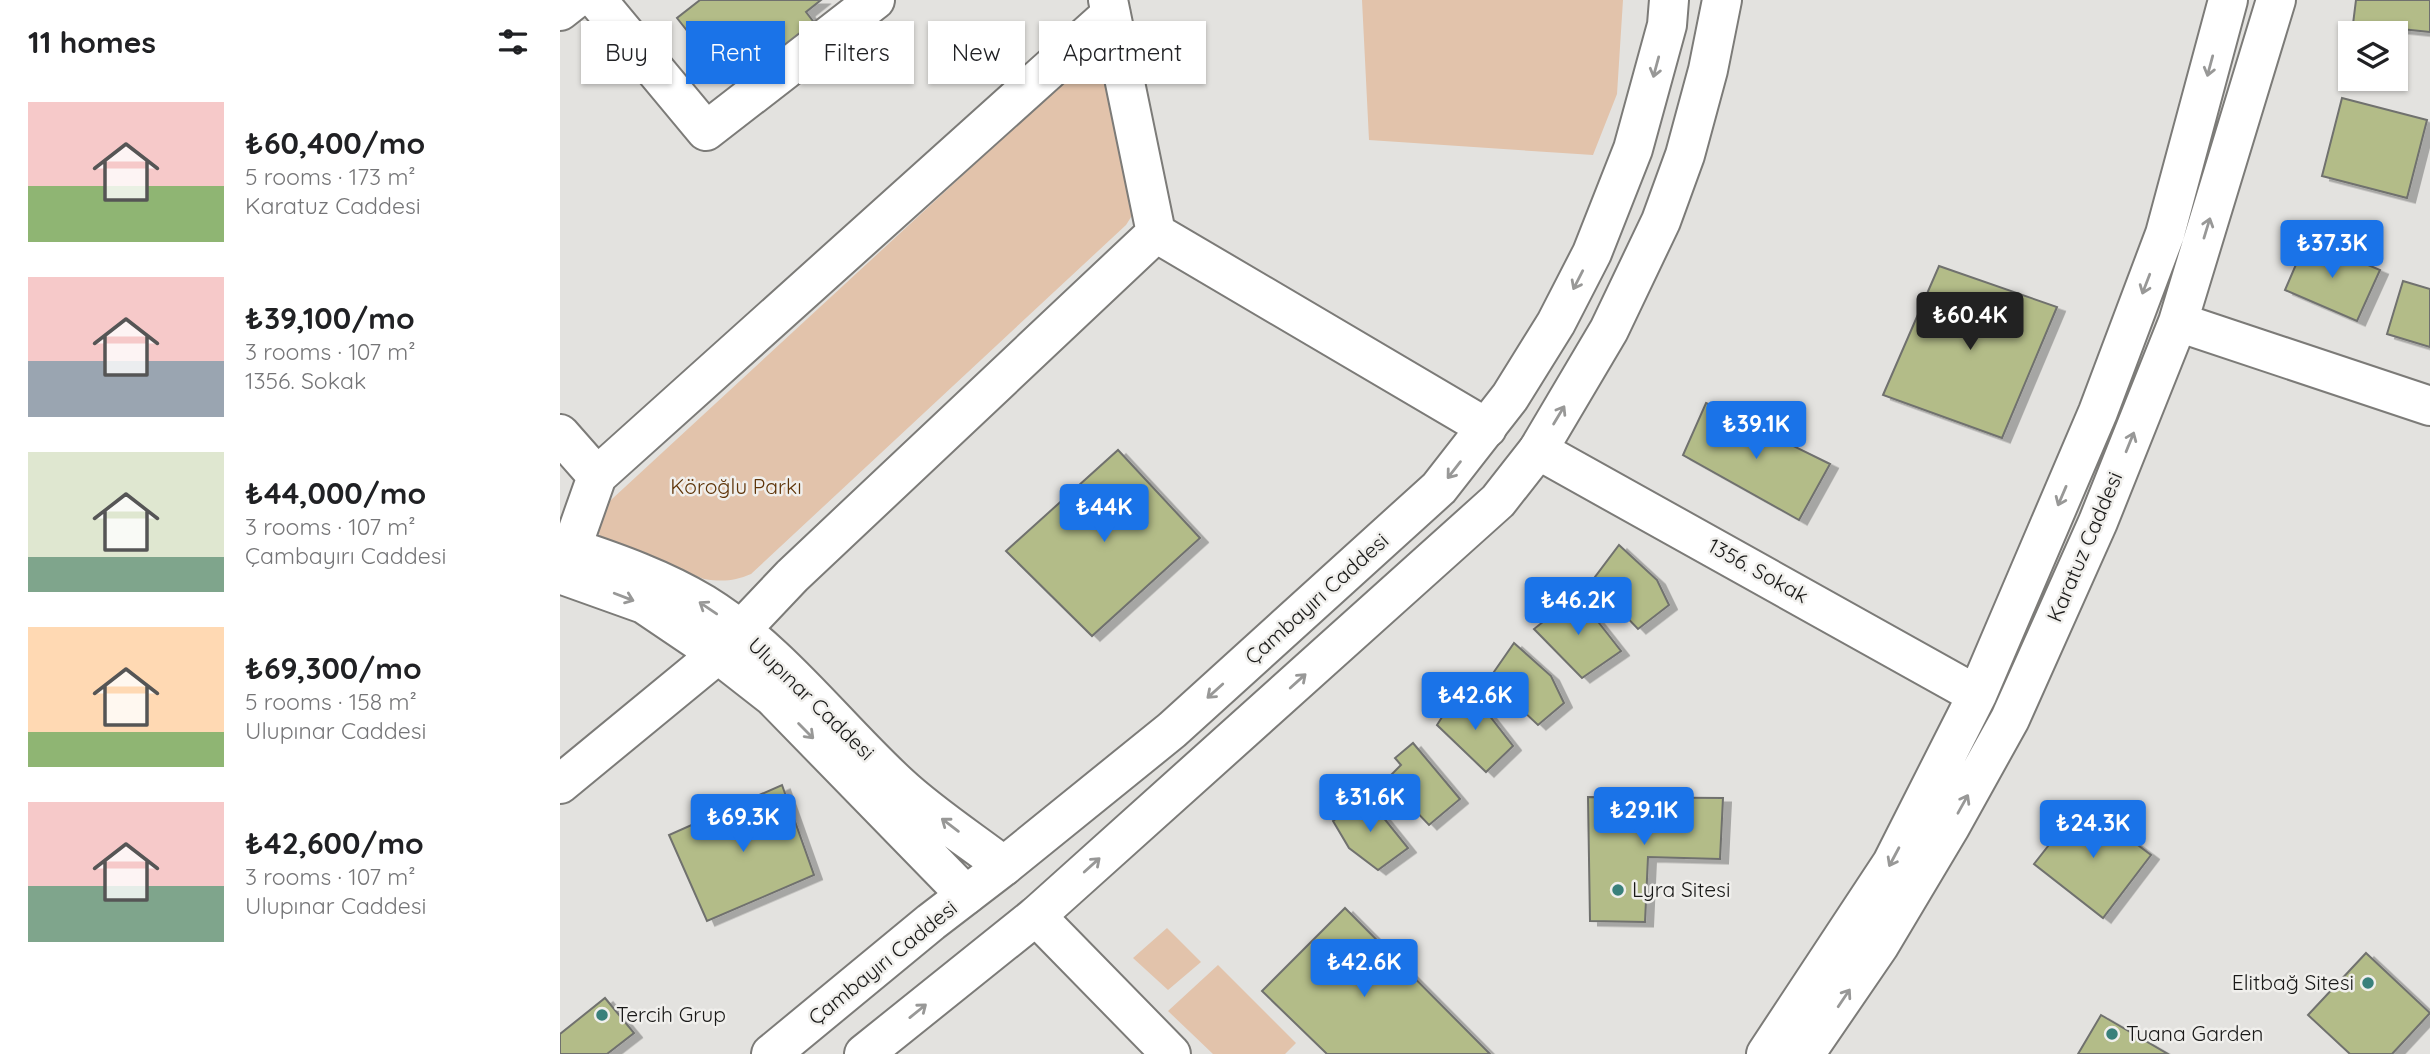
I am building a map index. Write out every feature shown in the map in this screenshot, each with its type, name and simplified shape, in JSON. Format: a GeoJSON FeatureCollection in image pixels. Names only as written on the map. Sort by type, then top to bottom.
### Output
{"type":"FeatureCollection","features":[{"type":"Feature","properties":{"kind":"street"},"geometry":{"type":"LineString","coordinates":[[560,11],[574,0]]}},
{"type":"Feature","properties":{"kind":"street"},"geometry":{"type":"LineString","coordinates":[[597,0],[706,131],[875,0]]}},
{"type":"Feature","properties":{"kind":"street","name":"Çambayırı Caddesi"},"geometry":{"type":"LineString","coordinates":[[771,1054],[1172,730],[1439,488],[1510,397],[1556,323],[1592,253],[1633,149],[1667,24],[1669,0]]}},
{"type":"Feature","properties":{"kind":"street"},"geometry":{"type":"LineString","coordinates":[[864,1054],[1036,916],[1498,501],[1538,450],[1609,330],[1661,221],[1685,155],[1708,70],[1722,0]]}},
{"type":"Feature","properties":{"kind":"street","name":"Karatuz Caddesi"},"geometry":{"type":"LineString","coordinates":[[1766,1054],[1892,863],[1978,695],[2098,412],[2165,234],[2228,0]]}},
{"type":"Feature","properties":{"kind":"street","name":"Karatuz Caddesi"},"geometry":{"type":"LineString","coordinates":[[1805,1054],[1879,946],[2010,719],[2098,522],[2178,322],[2276,0]]}},
{"type":"Feature","properties":{"kind":"street"},"geometry":{"type":"LineString","coordinates":[[1110,7],[1156,233],[1487,428]]}},
{"type":"Feature","properties":{"kind":"street"},"geometry":{"type":"LineString","coordinates":[[563,561],[597,476],[1110,7]]}},
{"type":"Feature","properties":{"kind":"street"},"geometry":{"type":"LineString","coordinates":[[560,784],[729,642],[792,576],[1156,233]]}},
{"type":"Feature","properties":{"kind":"street"},"geometry":{"type":"LineString","coordinates":[[2178,322],[2430,406]]}},
{"type":"Feature","properties":{"kind":"street"},"geometry":{"type":"LineString","coordinates":[[560,434],[597,476]]}},
{"type":"Feature","properties":{"kind":"street","name":"1356. Sokak"},"geometry":{"type":"LineString","coordinates":[[1538,450],[1978,695]]}},
{"type":"Feature","properties":{"kind":"street","name":"Ulupınar Caddesi"},"geometry":{"type":"LineString","coordinates":[[563,561],[649,576],[704,605],[729,642],[773,697],[966,895]]}},
{"type":"Feature","properties":{"kind":"street","name":"Ulupınar Caddesi"},"geometry":{"type":"LineString","coordinates":[[729,642],[790,673],[900,786],[1004,866]]}},
{"type":"Feature","properties":{"kind":"street"},"geometry":{"type":"LineString","coordinates":[[1036,916],[1171,1054]]}},
{"type":"Feature","properties":{"kind":"green space"},"geometry":{"type":"Polygon","coordinates":[[[1362,0],[1623,0],[1617,94],[1593,155],[1369,140],[1362,0]]]}},
{"type":"Feature","properties":{"kind":"green space","name":"Köroğlu Parkı"},"geometry":{"type":"Polygon","coordinates":[[[1062,84],[1106,84],[1133,214],[1126,225],[751,574],[728,580],[704,579],[601,538],[597,529],[599,511],[1062,84]]]}},
{"type":"Feature","properties":{"kind":"green space"},"geometry":{"type":"Polygon","coordinates":[[[1167,928],[1201,962],[1168,990],[1133,958],[1167,928]]]}},
{"type":"Feature","properties":{"kind":"green space"},"geometry":{"type":"Polygon","coordinates":[[[1218,965],[1296,1043],[1285,1054],[1213,1054],[1168,1011],[1218,965]]]}},
{"type":"Feature","properties":{"kind":"building"},"geometry":{"type":"Polygon","coordinates":[[[700,0],[821,0],[806,12],[813,21],[799,21],[799,45],[785,56],[785,21],[686,21],[686,29],[677,18],[700,0]]]}},
{"type":"Feature","properties":{"kind":"building"},"geometry":{"type":"Polygon","coordinates":[[[2356,0],[2430,0],[2430,32],[2408,30],[2408,21],[2353,21],[2356,0]]]}},
{"type":"Feature","properties":{"kind":"building"},"geometry":{"type":"Polygon","coordinates":[[[2342,98],[2427,120],[2407,198],[2322,176],[2342,98]]]}},
{"type":"Feature","properties":{"kind":"building"},"geometry":{"type":"Polygon","coordinates":[[[2307,239],[2380,270],[2357,321],[2285,290],[2307,239]]]}},
{"type":"Feature","properties":{"kind":"building"},"geometry":{"type":"Polygon","coordinates":[[[1939,266],[2057,307],[2002,438],[1883,395],[1939,266]]]}},
{"type":"Feature","properties":{"kind":"building"},"geometry":{"type":"Polygon","coordinates":[[[2403,281],[2430,289],[2430,347],[2387,334],[2403,281]]]}},
{"type":"Feature","properties":{"kind":"building"},"geometry":{"type":"Polygon","coordinates":[[[1706,403],[1830,464],[1799,520],[1683,455],[1706,403]]]}},
{"type":"Feature","properties":{"kind":"building"},"geometry":{"type":"Polygon","coordinates":[[[1118,450],[1200,538],[1092,636],[1006,551],[1118,450]]]}},
{"type":"Feature","properties":{"kind":"building"},"geometry":{"type":"Polygon","coordinates":[[[1619,545],[1657,580],[1669,605],[1638,629],[1592,581],[1619,545]]]}},
{"type":"Feature","properties":{"kind":"building"},"geometry":{"type":"Polygon","coordinates":[[[1577,595],[1621,651],[1582,678],[1534,629],[1577,595]]]}},
{"type":"Feature","properties":{"kind":"building"},"geometry":{"type":"Polygon","coordinates":[[[1514,643],[1551,676],[1564,703],[1538,725],[1489,679],[1514,643]]]}},
{"type":"Feature","properties":{"kind":"building"},"geometry":{"type":"Polygon","coordinates":[[[1471,692],[1513,746],[1486,772],[1437,725],[1451,703],[1471,692]]]}},
{"type":"Feature","properties":{"kind":"building"},"geometry":{"type":"Polygon","coordinates":[[[1413,743],[1460,799],[1429,825],[1386,780],[1401,765],[1395,758],[1413,743]]]}},
{"type":"Feature","properties":{"kind":"building"},"geometry":{"type":"Polygon","coordinates":[[[782,785],[814,875],[707,921],[669,835],[782,785]]]}},
{"type":"Feature","properties":{"kind":"building"},"geometry":{"type":"Polygon","coordinates":[[[1366,796],[1408,848],[1378,870],[1349,848],[1333,821],[1366,796]]]}},
{"type":"Feature","properties":{"kind":"building","name":"Lyra Sitesi"},"geometry":{"type":"Polygon","coordinates":[[[1588,797],[1723,798],[1720,859],[1648,857],[1645,922],[1590,921],[1588,797]]]}},
{"type":"Feature","properties":{"kind":"building"},"geometry":{"type":"Polygon","coordinates":[[[2082,803],[2151,855],[2103,918],[2034,864],[2082,803]]]}},
{"type":"Feature","properties":{"kind":"building"},"geometry":{"type":"Polygon","coordinates":[[[1345,908],[1490,1054],[1327,1054],[1262,991],[1345,908]]]}},
{"type":"Feature","properties":{"kind":"building","name":"Elitbağ Sitesi"},"geometry":{"type":"Polygon","coordinates":[[[2366,953],[2430,1013],[2392,1054],[2350,1054],[2308,1015],[2366,953]]]}},
{"type":"Feature","properties":{"kind":"building","name":"Tercih Grup"},"geometry":{"type":"Polygon","coordinates":[[[605,998],[634,1033],[607,1054],[560,1054],[560,1034],[605,998]]]}},
{"type":"Feature","properties":{"kind":"building","name":"Tuana Garden"},"geometry":{"type":"Polygon","coordinates":[[[2101,1015],[2168,1054],[2078,1054],[2101,1015]]]}},
{"type":"Feature","properties":{"kind":"place","name":"Lyra Sitesi"},"geometry":{"type":"Point","coordinates":[1618,890]}},
{"type":"Feature","properties":{"kind":"place","name":"Elitbağ Sitesi"},"geometry":{"type":"Point","coordinates":[2368,983]}},
{"type":"Feature","properties":{"kind":"place","name":"Tercih Grup"},"geometry":{"type":"Point","coordinates":[602,1015]}},
{"type":"Feature","properties":{"kind":"place","name":"Tuana Garden"},"geometry":{"type":"Point","coordinates":[2112,1034]}}]}
